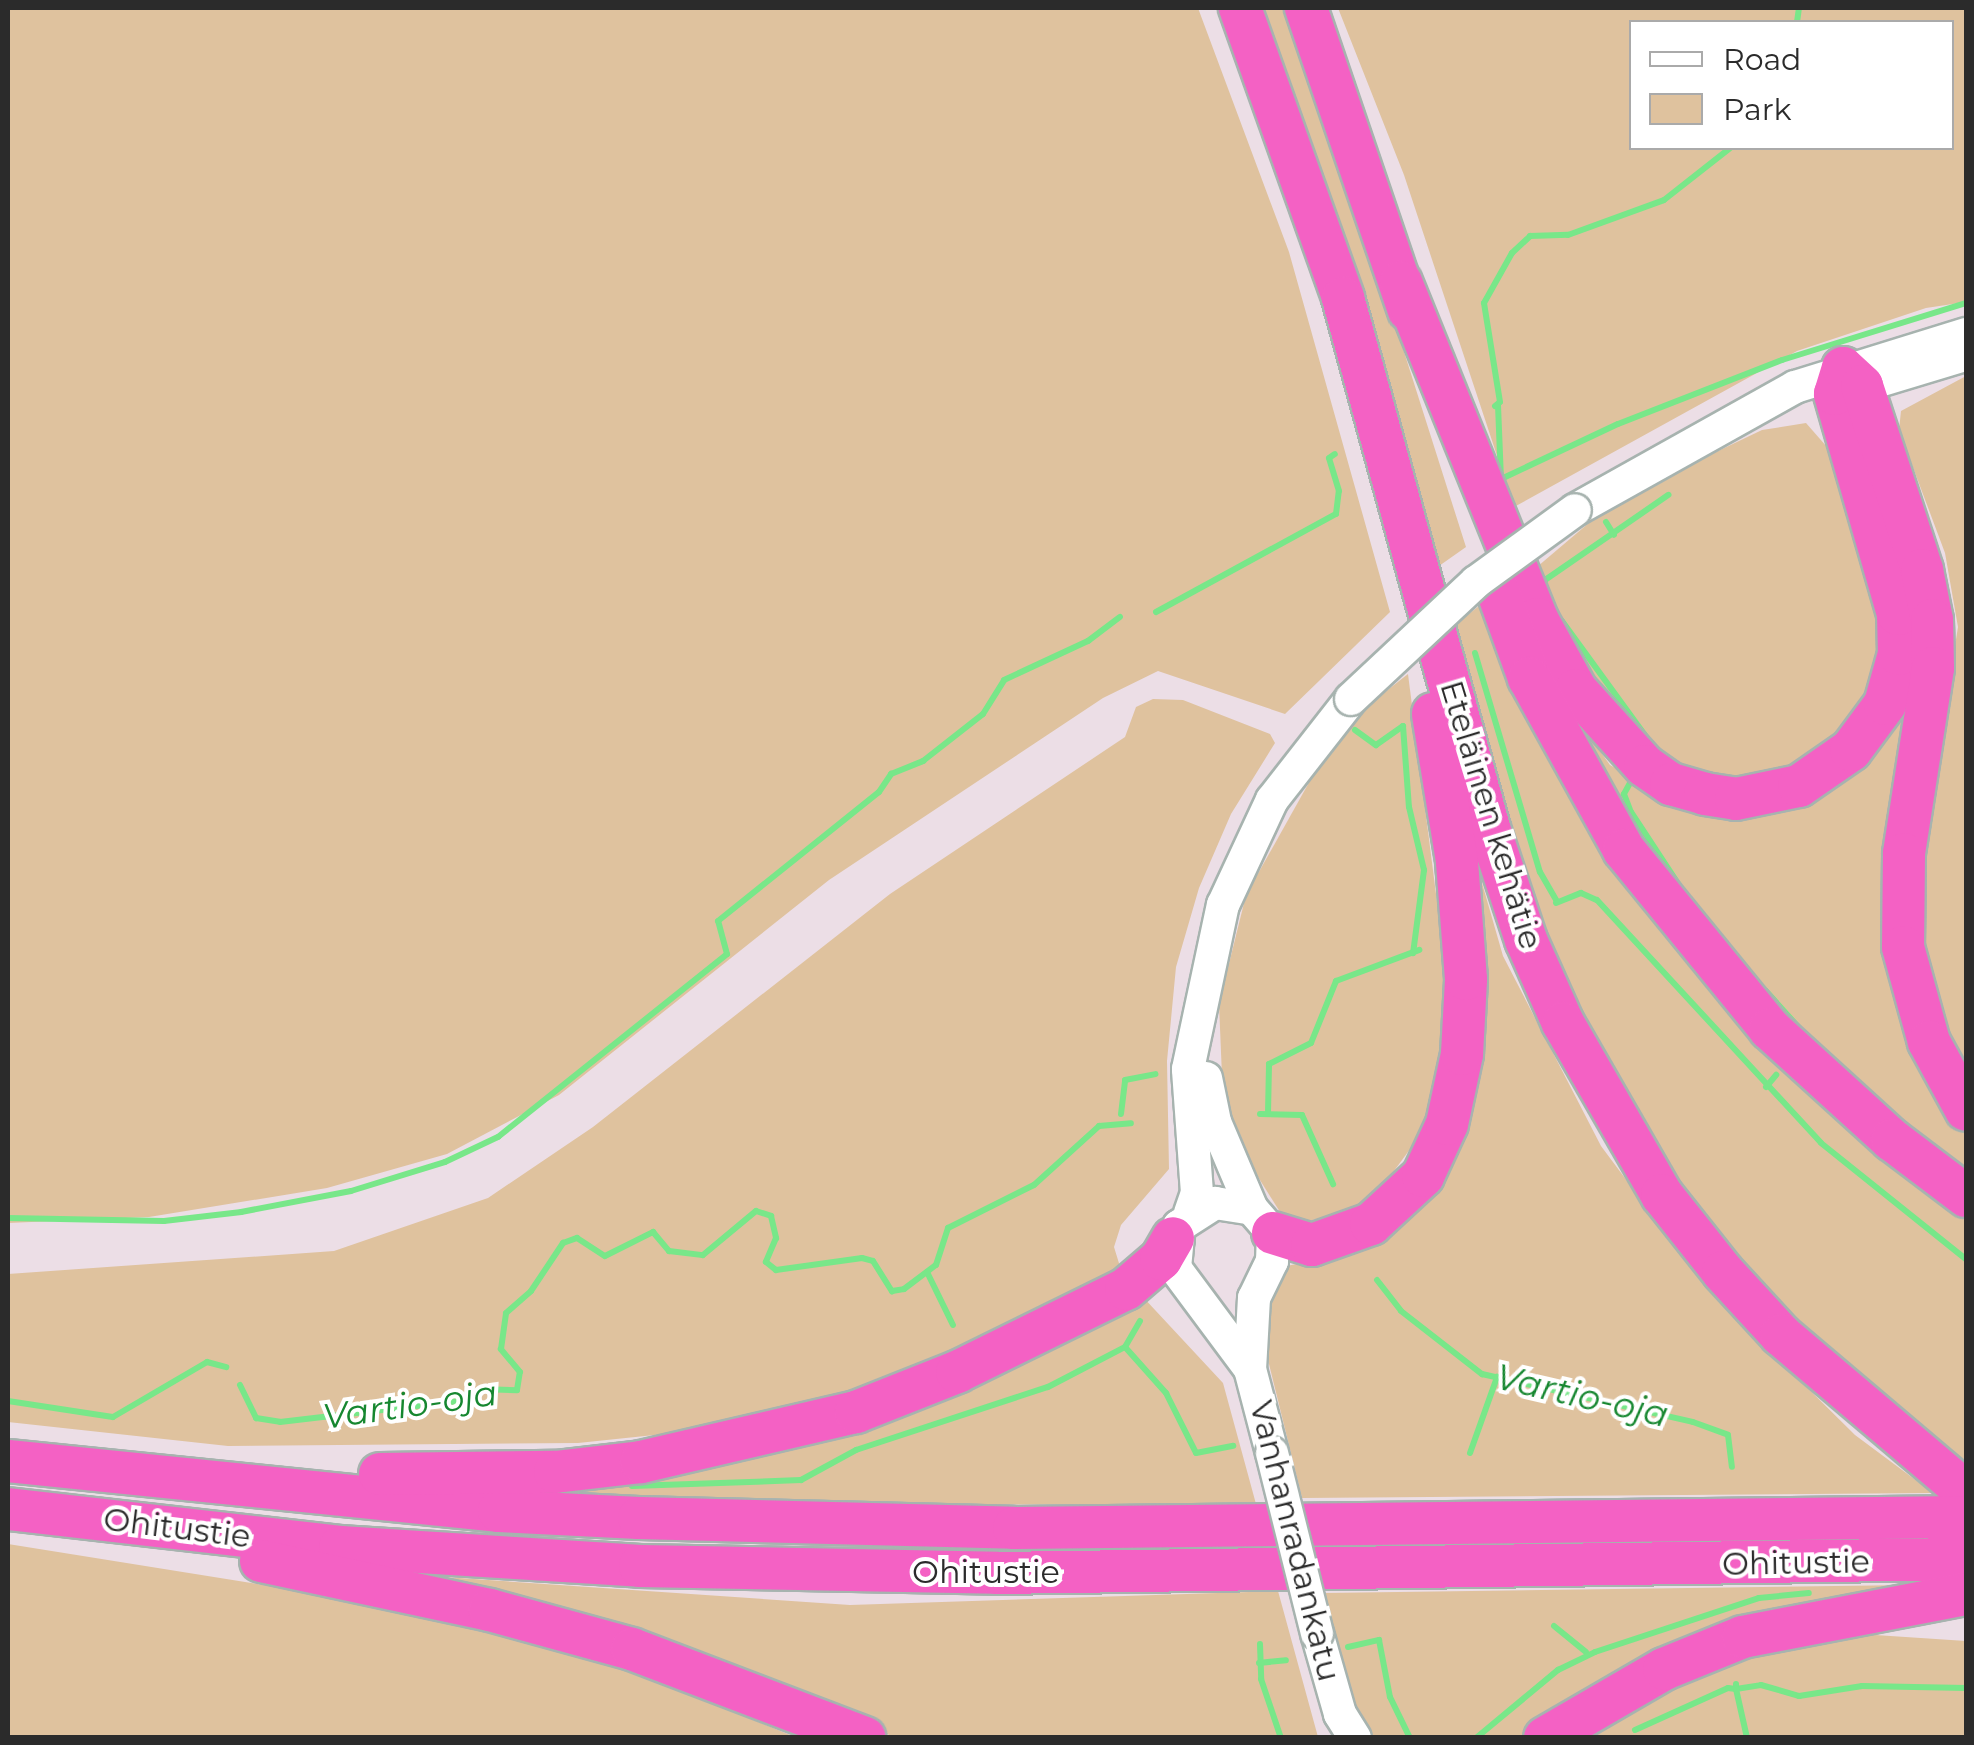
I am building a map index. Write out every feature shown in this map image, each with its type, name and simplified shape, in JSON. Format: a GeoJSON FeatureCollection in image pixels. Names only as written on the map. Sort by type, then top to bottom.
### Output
{"type":"FeatureCollection","features":[{"type":"Feature","properties":{"kind":"highway","name":"Eteläinen kehätie"},"geometry":{"type":"LineString","coordinates":[[1240,8],[1343,298],[1489,828],[1526,940],[1562,1023],[1662,1195],[1723,1272],[1860,1405],[1966,1492]]}},
{"type":"Feature","properties":{"kind":"highway"},"geometry":{"type":"LineString","coordinates":[[1306,8],[1401,282],[1530,678],[1624,850],[1690,935],[1826,1083],[1966,1196]]}},
{"type":"Feature","properties":{"kind":"highway"},"geometry":{"type":"LineString","coordinates":[[1401,282],[1537,618],[1576,690],[1644,766],[1671,784],[1705,794],[1776,794],[1832,767],[1868,732],[1893,682],[1898,614],[1847,382]]}},
{"type":"Feature","properties":{"kind":"highway"},"geometry":{"type":"LineString","coordinates":[[1262,1221],[1301,1245],[1340,1239],[1385,1215],[1412,1190],[1446,1124],[1465,1022],[1462,900],[1440,751],[1343,298]]}},
{"type":"Feature","properties":{"kind":"highway"},"geometry":{"type":"LineString","coordinates":[[1847,382],[1922,570],[1932,620],[1934,668],[1904,854],[1903,947],[1929,1042],[1966,1110]]}},
{"type":"Feature","properties":{"kind":"highway"},"geometry":{"type":"LineString","coordinates":[[112,1472],[555,1472],[734,1443],[856,1412],[957,1372],[1126,1289],[1161,1259],[1182,1226]]}},
{"type":"Feature","properties":{"kind":"highway","name":"Ohitustie"},"geometry":{"type":"LineString","coordinates":[[8,1461],[499,1511],[955,1526],[1966,1517]]}},
{"type":"Feature","properties":{"kind":"highway","name":"Ohitustie"},"geometry":{"type":"LineString","coordinates":[[8,1509],[340,1547],[640,1566],[997,1573],[1966,1559]]}},
{"type":"Feature","properties":{"kind":"highway"},"geometry":{"type":"LineString","coordinates":[[91,1518],[552,1626],[649,1655],[865,1738]]}},
{"type":"Feature","properties":{"kind":"highway"},"geometry":{"type":"LineString","coordinates":[[1545,1738],[1664,1669],[1744,1637],[1857,1610],[1966,1594]]}},
{"type":"Feature","properties":{"kind":"street","name":"Vanhanradankatu"},"geometry":{"type":"LineString","coordinates":[[1250,1369],[1179,1278],[1182,1226],[1196,1193],[1188,1069],[1212,943],[1238,866],[1272,800],[1350,700],[1476,582],[1576,510],[1762,409],[1847,382],[1966,334]]}},
{"type":"Feature","properties":{"kind":"street","name":"Vanhanradankatu"},"geometry":{"type":"LineString","coordinates":[[1847,382],[1966,355]]}},
{"type":"Feature","properties":{"kind":"street","name":"Vanhanradankatu"},"geometry":{"type":"LineString","coordinates":[[1198,1029],[1215,1122],[1262,1221],[1272,1262],[1254,1298],[1250,1369],[1345,1730]]}},
{"type":"Feature","properties":{"kind":"street"},"geometry":{"type":"LineString","coordinates":[[1182,1226],[1215,1203],[1262,1221]]}},
{"type":"Feature","properties":{"kind":"green space"},"geometry":{"type":"Polygon","coordinates":[[[8,8],[1198,8],[1289,252],[1390,612],[1285,714],[1158,671],[1103,698],[829,880],[559,1095],[447,1154],[327,1188],[149,1217],[8,1223],[8,8]]]}},
{"type":"Feature","properties":{"kind":"green space"},"geometry":{"type":"Polygon","coordinates":[[[1258,8],[1285,8],[1392,314],[1466,547],[1439,566],[1364,307],[1258,8]]]}},
{"type":"Feature","properties":{"kind":"green space"},"geometry":{"type":"Polygon","coordinates":[[[1338,8],[1966,8],[1966,302],[1926,308],[1797,351],[1514,507],[1404,175],[1338,8]]]}},
{"type":"Feature","properties":{"kind":"green space"},"geometry":{"type":"Polygon","coordinates":[[[1966,376],[1966,1069],[1945,1038],[1920,945],[1920,863],[1958,627],[1945,553],[1899,430],[1901,411],[1966,376]]]}},
{"type":"Feature","properties":{"kind":"green space"},"geometry":{"type":"Polygon","coordinates":[[[1806,423],[1827,447],[1860,536],[1881,612],[1882,663],[1852,722],[1810,763],[1754,783],[1698,776],[1660,751],[1581,672],[1531,572],[1590,522],[1670,474],[1762,430],[1806,423]]]}},
{"type":"Feature","properties":{"kind":"green space"},"geometry":{"type":"Polygon","coordinates":[[[1484,602],[1549,754],[1966,1214],[1966,1466],[1813,1344],[1711,1231],[1624,1106],[1524,889],[1455,625],[1484,602]]]}},
{"type":"Feature","properties":{"kind":"green space"},"geometry":{"type":"Polygon","coordinates":[[[1922,624],[1890,874],[1951,1118],[1966,1134],[1966,1179],[1804,1043],[1628,826],[1563,699],[1610,765],[1679,804],[1830,788],[1922,624]]]}},
{"type":"Feature","properties":{"kind":"green space"},"geometry":{"type":"Polygon","coordinates":[[[1408,674],[1444,957],[1444,1054],[1419,1137],[1374,1198],[1339,1216],[1299,1222],[1280,1212],[1243,1153],[1223,1100],[1219,1004],[1246,895],[1316,770],[1371,703],[1408,674]]]}},
{"type":"Feature","properties":{"kind":"green space"},"geometry":{"type":"Polygon","coordinates":[[[1153,699],[1183,700],[1270,734],[1275,743],[1231,814],[1199,888],[1176,967],[1167,1061],[1169,1169],[1121,1225],[1114,1247],[1122,1273],[970,1348],[835,1398],[664,1434],[578,1443],[228,1446],[8,1422],[8,1274],[334,1251],[488,1198],[593,1127],[890,894],[1125,737],[1136,707],[1153,699]]]}},
{"type":"Feature","properties":{"kind":"green space"},"geometry":{"type":"Polygon","coordinates":[[[1465,824],[1503,956],[1601,1146],[1680,1252],[1760,1341],[1855,1435],[1933,1493],[1302,1498],[1268,1360],[1267,1308],[1286,1266],[1351,1254],[1441,1184],[1465,824]]]}},
{"type":"Feature","properties":{"kind":"green space"},"geometry":{"type":"Polygon","coordinates":[[[1142,1296],[1223,1383],[1256,1504],[846,1505],[504,1490],[585,1481],[1142,1296]]]}},
{"type":"Feature","properties":{"kind":"green space"},"geometry":{"type":"Polygon","coordinates":[[[8,1544],[351,1599],[592,1654],[795,1737],[8,1737],[8,1544]]]}},
{"type":"Feature","properties":{"kind":"green space"},"geometry":{"type":"Polygon","coordinates":[[[357,1571],[850,1605],[1278,1591],[1318,1737],[894,1737],[781,1689],[357,1571]]]}},
{"type":"Feature","properties":{"kind":"green space"},"geometry":{"type":"Polygon","coordinates":[[[1911,1585],[1525,1737],[1365,1738],[1324,1593],[1911,1585]]]}},
{"type":"Feature","properties":{"kind":"green space"},"geometry":{"type":"Polygon","coordinates":[[[1830,1632],[1966,1641],[1966,1737],[1580,1738],[1716,1666],[1830,1632]]]}},
{"type":"Feature","properties":{"kind":"waterway"},"geometry":{"type":"LineString","coordinates":[[1797,20],[1799,8]]}},
{"type":"Feature","properties":{"kind":"waterway"},"geometry":{"type":"LineString","coordinates":[[1495,406],[1500,402],[1484,303],[1512,253],[1530,236],[1568,235],[1664,200],[1727,150]]}},
{"type":"Feature","properties":{"kind":"waterway"},"geometry":{"type":"LineString","coordinates":[[1498,405],[1501,479],[1618,424],[1782,360],[1966,303]]}},
{"type":"Feature","properties":{"kind":"waterway"},"geometry":{"type":"LineString","coordinates":[[1156,612],[1336,514],[1339,491],[1329,458],[1335,454]]}},
{"type":"Feature","properties":{"kind":"waterway"},"geometry":{"type":"LineString","coordinates":[[1545,588],[1545,580],[1668,495]]}},
{"type":"Feature","properties":{"kind":"waterway"},"geometry":{"type":"LineString","coordinates":[[1606,522],[1614,535]]}},
{"type":"Feature","properties":{"kind":"waterway"},"geometry":{"type":"LineString","coordinates":[[8,1218],[164,1221],[241,1212],[351,1191],[445,1162],[498,1137],[727,954],[718,921],[879,792],[891,774],[923,761],[983,714],[1004,680],[1088,641],[1120,617]]}},
{"type":"Feature","properties":{"kind":"waterway"},"geometry":{"type":"LineString","coordinates":[[1562,621],[1655,749]]}},
{"type":"Feature","properties":{"kind":"waterway"},"geometry":{"type":"LineString","coordinates":[[1475,653],[1540,872],[1557,901]]}},
{"type":"Feature","properties":{"kind":"waterway"},"geometry":{"type":"LineString","coordinates":[[1355,730],[1376,745],[1403,726],[1409,807],[1424,870],[1413,953]]}},
{"type":"Feature","properties":{"kind":"waterway"},"geometry":{"type":"LineString","coordinates":[[1630,783],[1624,794],[1631,812],[1679,885]]}},
{"type":"Feature","properties":{"kind":"waterway"},"geometry":{"type":"LineString","coordinates":[[1556,903],[1581,893],[1597,900],[1821,1143],[1966,1259]]}},
{"type":"Feature","properties":{"kind":"waterway"},"geometry":{"type":"LineString","coordinates":[[1268,1113],[1269,1064],[1311,1043],[1336,981],[1419,950]]}},
{"type":"Feature","properties":{"kind":"waterway"},"geometry":{"type":"LineString","coordinates":[[1766,991],[1810,1040]]}},
{"type":"Feature","properties":{"kind":"waterway"},"geometry":{"type":"LineString","coordinates":[[1121,1114],[1125,1080],[1155,1074]]}},
{"type":"Feature","properties":{"kind":"waterway"},"geometry":{"type":"LineString","coordinates":[[1766,1087],[1776,1075]]}},
{"type":"Feature","properties":{"kind":"waterway","name":"Vartio-oja"},"geometry":{"type":"LineString","coordinates":[[1260,1114],[1302,1115],[1333,1184]]}},
{"type":"Feature","properties":{"kind":"waterway","name":"Vartio-oja"},"geometry":{"type":"LineString","coordinates":[[240,1385],[256,1418],[280,1422],[459,1401],[481,1389],[517,1390],[520,1372],[501,1349],[506,1313],[531,1291],[563,1243],[577,1238],[605,1256],[653,1232],[669,1251],[703,1255],[756,1211],[771,1216],[776,1238],[766,1262],[776,1270],[862,1258],[873,1261],[892,1291],[904,1289],[936,1265],[948,1228],[1034,1185],[1099,1126],[1131,1123]]}},
{"type":"Feature","properties":{"kind":"waterway"},"geometry":{"type":"LineString","coordinates":[[927,1272],[953,1325]]}},
{"type":"Feature","properties":{"kind":"waterway","name":"Vartio-oja"},"geometry":{"type":"LineString","coordinates":[[1377,1280],[1401,1311],[1482,1374],[1693,1422],[1728,1435],[1732,1467]]}},
{"type":"Feature","properties":{"kind":"waterway"},"geometry":{"type":"LineString","coordinates":[[632,1486],[801,1480],[856,1450],[1048,1387],[1125,1347],[1140,1321]]}},
{"type":"Feature","properties":{"kind":"waterway"},"geometry":{"type":"LineString","coordinates":[[1125,1347],[1166,1393],[1196,1453],[1233,1446]]}},
{"type":"Feature","properties":{"kind":"waterway","name":"Vartio-oja"},"geometry":{"type":"LineString","coordinates":[[8,1401],[113,1417],[207,1362],[226,1367]]}},
{"type":"Feature","properties":{"kind":"waterway"},"geometry":{"type":"LineString","coordinates":[[1470,1453],[1497,1377]]}},
{"type":"Feature","properties":{"kind":"waterway"},"geometry":{"type":"LineString","coordinates":[[1476,1738],[1558,1670],[1595,1652],[1759,1598],[1809,1593]]}},
{"type":"Feature","properties":{"kind":"waterway"},"geometry":{"type":"LineString","coordinates":[[1554,1626],[1586,1652]]}},
{"type":"Feature","properties":{"kind":"waterway"},"geometry":{"type":"LineString","coordinates":[[1348,1647],[1379,1640],[1390,1697],[1410,1738]]}},
{"type":"Feature","properties":{"kind":"waterway"},"geometry":{"type":"LineString","coordinates":[[1260,1644],[1261,1679],[1281,1738]]}},
{"type":"Feature","properties":{"kind":"waterway"},"geometry":{"type":"LineString","coordinates":[[1259,1663],[1286,1660]]}},
{"type":"Feature","properties":{"kind":"waterway","name":"Vartio-oja"},"geometry":{"type":"LineString","coordinates":[[1736,1684],[1736,1689],[1761,1685],[1799,1696],[1862,1686],[1966,1688]]}},
{"type":"Feature","properties":{"kind":"waterway"},"geometry":{"type":"LineString","coordinates":[[1635,1730],[1728,1688],[1736,1689],[1747,1738]]}}]}
